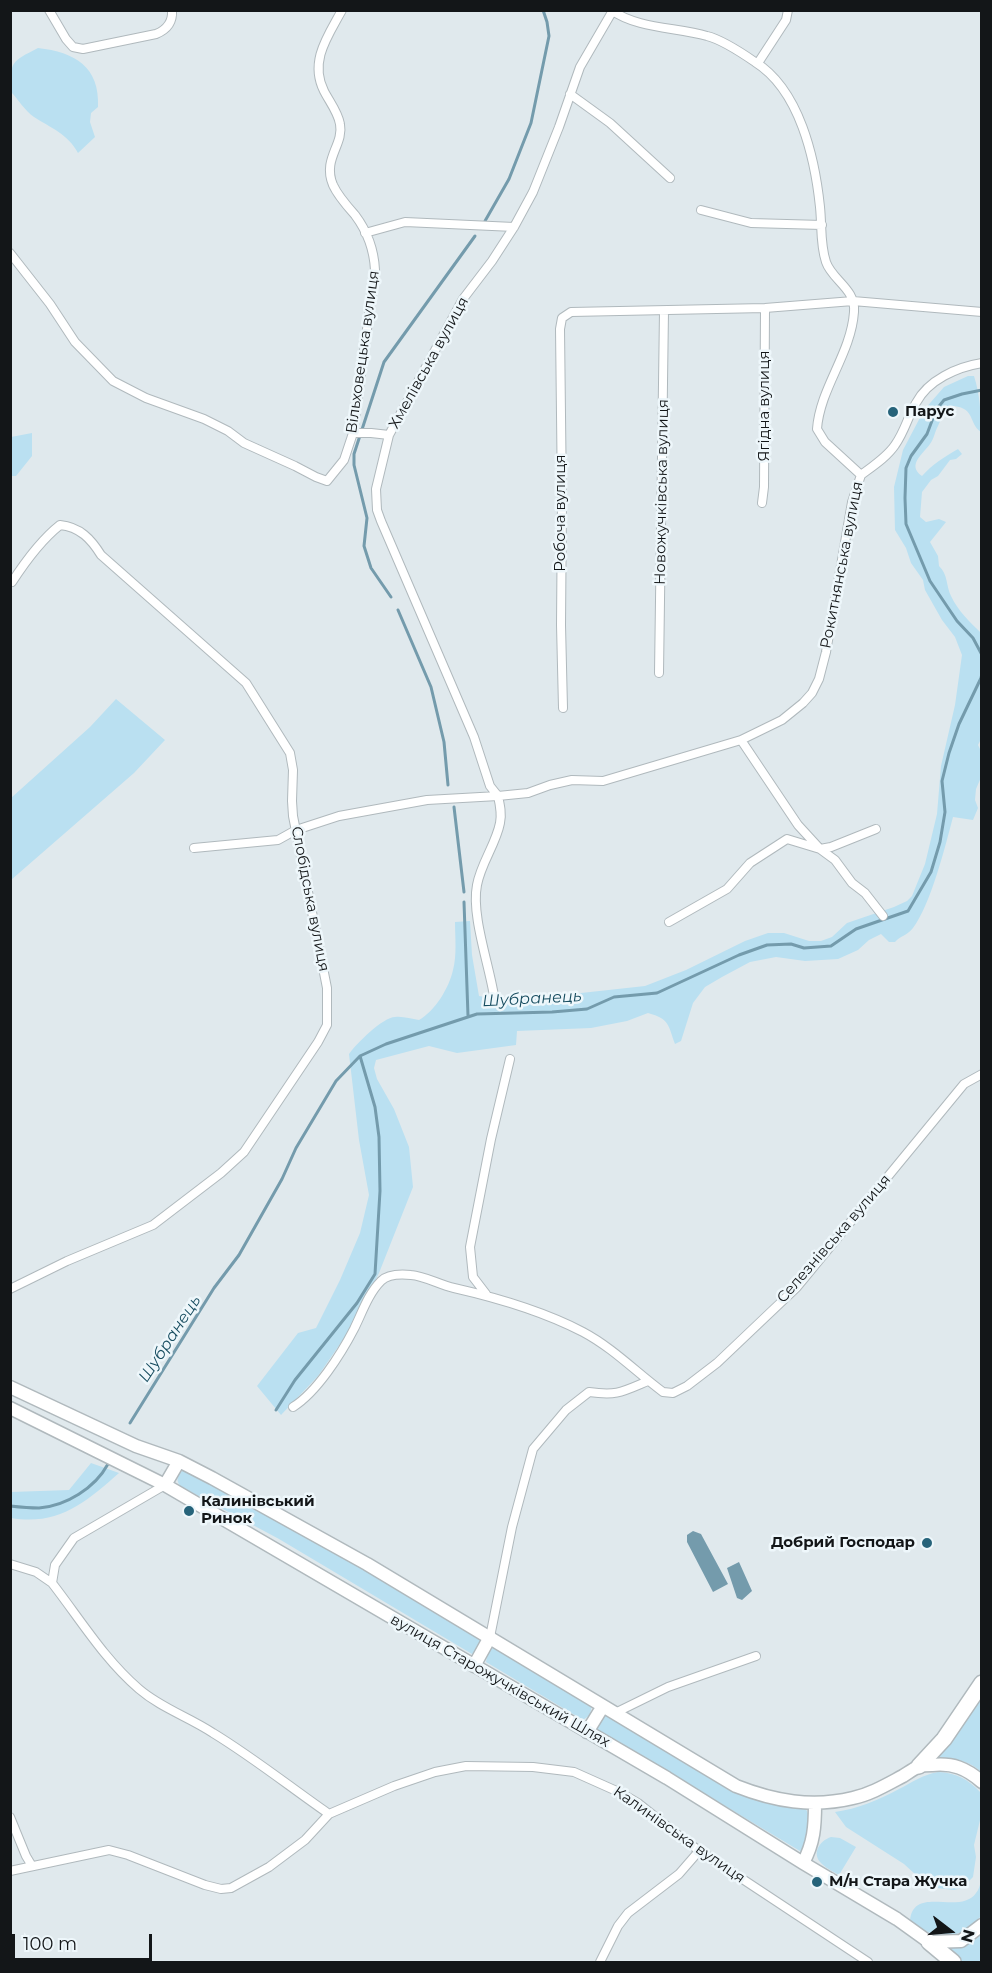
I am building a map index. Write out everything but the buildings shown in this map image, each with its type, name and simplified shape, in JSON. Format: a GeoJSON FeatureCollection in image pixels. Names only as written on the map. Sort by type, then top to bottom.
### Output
{"type":"FeatureCollection","features":[{"type":"Feature","properties":{"kind":"highway"},"geometry":{"type":"LineString","coordinates":[[919,1766],[944,1738],[981,1683]]}},
{"type":"Feature","properties":{"kind":"highway"},"geometry":{"type":"LineString","coordinates":[[929,1942],[953,1962]]}},
{"type":"Feature","properties":{"kind":"main road","name":"вулиця Старожучківський Шлях"},"geometry":{"type":"LineString","coordinates":[[10,1387],[136,1446],[179,1461],[367,1564],[736,1786],[757,1794],[815,1804],[853,1798],[879,1790],[919,1766],[955,1765],[967,1770],[981,1782]]}},
{"type":"Feature","properties":{"kind":"main road","name":"вулиця Старожучківський Шлях"},"geometry":{"type":"LineString","coordinates":[[10,1408],[165,1485],[667,1778],[897,1919],[929,1942]]}},
{"type":"Feature","properties":{"kind":"main road"},"geometry":{"type":"LineString","coordinates":[[165,1485],[179,1461]]}},
{"type":"Feature","properties":{"kind":"main road"},"geometry":{"type":"LineString","coordinates":[[474,1666],[490,1637]]}},
{"type":"Feature","properties":{"kind":"main road"},"geometry":{"type":"LineString","coordinates":[[587,1732],[603,1706]]}},
{"type":"Feature","properties":{"kind":"main road"},"geometry":{"type":"LineString","coordinates":[[803,1863],[811,1847],[815,1829],[815,1804]]}},
{"type":"Feature","properties":{"kind":"main road"},"geometry":{"type":"LineString","coordinates":[[929,1942],[962,1941],[981,1925]]}},
{"type":"Feature","properties":{"kind":"street"},"geometry":{"type":"LineString","coordinates":[[49,10],[73,47],[83,49],[156,34],[165,30],[171,22],[172,10]]}},
{"type":"Feature","properties":{"kind":"street","name":"Вільховецька вулиця"},"geometry":{"type":"LineString","coordinates":[[10,253],[40,290],[75,342],[113,381],[146,398],[204,419],[228,431],[244,443],[327,481],[344,460],[355,433],[375,270],[374,251],[357,217],[334,188],[329,174],[331,156],[339,137],[340,124],[318,75],[318,57],[342,10]]}},
{"type":"Feature","properties":{"kind":"street"},"geometry":{"type":"LineString","coordinates":[[758,63],[786,20],[788,10]]}},
{"type":"Feature","properties":{"kind":"street"},"geometry":{"type":"LineString","coordinates":[[611,11],[637,22],[710,36],[758,63],[772,76],[789,98],[813,156],[822,225],[822,246],[827,265],[848,290],[853,301]]}},
{"type":"Feature","properties":{"kind":"street","name":"Хмелівська вулиця"},"geometry":{"type":"LineString","coordinates":[[498,796],[490,786],[474,736],[377,510],[376,489],[389,435],[463,298],[492,261],[533,192],[580,67],[611,11]]}},
{"type":"Feature","properties":{"kind":"street"},"geometry":{"type":"LineString","coordinates":[[570,94],[610,123],[670,178]]}},
{"type":"Feature","properties":{"kind":"street"},"geometry":{"type":"LineString","coordinates":[[701,210],[751,223],[822,225]]}},
{"type":"Feature","properties":{"kind":"street"},"geometry":{"type":"LineString","coordinates":[[365,233],[405,222],[514,227]]}},
{"type":"Feature","properties":{"kind":"street"},"geometry":{"type":"LineString","coordinates":[[664,311],[765,308],[853,301],[981,312]]}},
{"type":"Feature","properties":{"kind":"street","name":"Рокитнянська вулиця"},"geometry":{"type":"LineString","coordinates":[[194,848],[278,840],[296,830],[339,816],[427,800],[528,794],[550,785],[572,780],[603,781],[741,741],[782,720],[803,703],[812,693],[819,679],[826,652],[852,502],[861,475],[825,442],[818,429],[824,398],[846,347],[855,310],[853,301]]}},
{"type":"Feature","properties":{"kind":"street","name":"Ягідна вулиця"},"geometry":{"type":"LineString","coordinates":[[762,503],[765,308]]}},
{"type":"Feature","properties":{"kind":"street","name":"Робоча вулиця"},"geometry":{"type":"LineString","coordinates":[[563,708],[560,329],[562,318],[571,312],[664,311]]}},
{"type":"Feature","properties":{"kind":"street","name":"Новожучківська вулиця"},"geometry":{"type":"LineString","coordinates":[[659,673],[664,311]]}},
{"type":"Feature","properties":{"kind":"street"},"geometry":{"type":"LineString","coordinates":[[861,475],[885,457],[895,446],[916,402],[923,393],[951,372],[981,363]]}},
{"type":"Feature","properties":{"kind":"street"},"geometry":{"type":"LineString","coordinates":[[355,433],[389,435]]}},
{"type":"Feature","properties":{"kind":"street","name":"Слобідська вулиця"},"geometry":{"type":"LineString","coordinates":[[10,1289],[147,1228],[221,1173],[244,1152],[327,1025],[327,988],[296,830],[290,753],[246,683],[101,555],[90,537],[76,529],[60,525],[24,564],[12,582]]}},
{"type":"Feature","properties":{"kind":"street"},"geometry":{"type":"LineString","coordinates":[[741,741],[798,825],[820,849],[835,860],[852,883],[865,892],[883,916]]}},
{"type":"Feature","properties":{"kind":"street"},"geometry":{"type":"LineString","coordinates":[[494,996],[475,899],[483,864],[500,825],[501,811],[498,796]]}},
{"type":"Feature","properties":{"kind":"street"},"geometry":{"type":"LineString","coordinates":[[669,922],[726,889],[750,863],[787,839],[820,849],[831,847],[876,829]]}},
{"type":"Feature","properties":{"kind":"street"},"geometry":{"type":"LineString","coordinates":[[486,1294],[473,1277],[470,1247],[491,1139],[510,1059]]}},
{"type":"Feature","properties":{"kind":"street","name":"Селезнівська вулиця"},"geometry":{"type":"LineString","coordinates":[[293,1407],[318,1382],[340,1353],[363,1308],[382,1279],[396,1274],[412,1275],[452,1288],[486,1294],[582,1331],[607,1346],[663,1392],[673,1393],[687,1386],[717,1363],[797,1287],[964,1084],[981,1074]]}},
{"type":"Feature","properties":{"kind":"street"},"geometry":{"type":"LineString","coordinates":[[490,1637],[512,1527],[533,1449],[566,1410],[589,1392],[611,1395],[648,1381]]}},
{"type":"Feature","properties":{"kind":"street"},"geometry":{"type":"LineString","coordinates":[[52,1582],[55,1565],[74,1538],[165,1485]]}},
{"type":"Feature","properties":{"kind":"street"},"geometry":{"type":"LineString","coordinates":[[10,1564],[36,1572],[52,1582],[75,1616],[114,1664],[138,1688],[156,1702],[210,1730],[260,1762],[329,1814]]}},
{"type":"Feature","properties":{"kind":"street"},"geometry":{"type":"LineString","coordinates":[[615,1713],[668,1687],[756,1656]]}},
{"type":"Feature","properties":{"kind":"street","name":"Калинівська вулиця"},"geometry":{"type":"LineString","coordinates":[[10,1871],[110,1850],[205,1885],[221,1889],[231,1888],[269,1868],[305,1840],[329,1814],[394,1786],[435,1772],[479,1765],[533,1767],[574,1772],[601,1783],[638,1803],[699,1851],[868,1962]]}},
{"type":"Feature","properties":{"kind":"street"},"geometry":{"type":"LineString","coordinates":[[10,1817],[32,1866]]}},
{"type":"Feature","properties":{"kind":"street"},"geometry":{"type":"LineString","coordinates":[[600,1962],[618,1926],[628,1913],[680,1874],[699,1851]]}},
{"type":"Feature","properties":{"kind":"shaded area"},"geometry":{"type":"Polygon","coordinates":[[[38,48],[63,53],[74,58],[83,64],[95,81],[98,107],[91,113],[90,122],[95,137],[78,153],[64,136],[31,114],[11,92],[11,74],[14,64],[22,56],[38,48]]]}},
{"type":"Feature","properties":{"kind":"shaded area"},"geometry":{"type":"Polygon","coordinates":[[[968,376],[974,376],[976,383],[980,404],[981,432],[974,425],[966,410],[954,406],[941,420],[931,442],[918,459],[916,468],[922,476],[939,461],[958,449],[962,454],[950,460],[922,492],[920,517],[926,522],[939,519],[946,522],[930,542],[938,556],[939,566],[944,573],[954,601],[964,616],[981,633],[982,737],[978,745],[981,751],[982,775],[976,789],[975,800],[978,808],[973,820],[953,817],[942,859],[920,918],[909,932],[895,942],[889,942],[881,934],[869,940],[858,950],[838,959],[805,961],[776,957],[750,962],[705,987],[693,1003],[681,1041],[675,1044],[664,1020],[648,1013],[627,1021],[591,1028],[517,1031],[516,1045],[457,1053],[429,1046],[376,1060],[374,1068],[377,1079],[394,1109],[409,1147],[413,1187],[379,1273],[349,1331],[318,1376],[281,1415],[257,1386],[298,1333],[316,1328],[360,1233],[369,1195],[359,1140],[349,1054],[363,1038],[384,1021],[398,1017],[419,1020],[436,1005],[445,991],[453,970],[455,922],[470,921],[472,955],[479,996],[508,1001],[645,986],[768,933],[784,933],[809,941],[821,941],[832,937],[847,923],[894,907],[912,896],[925,864],[937,814],[941,766],[955,705],[962,655],[955,637],[942,620],[925,590],[923,580],[911,563],[906,548],[895,530],[894,487],[903,450],[924,410],[944,387],[968,376]]]}},
{"type":"Feature","properties":{"kind":"shaded area"},"geometry":{"type":"Polygon","coordinates":[[[32,433],[32,456],[16,476],[11,476],[11,437],[32,433]]]}},
{"type":"Feature","properties":{"kind":"shaded area"},"geometry":{"type":"Polygon","coordinates":[[[116,699],[165,740],[134,773],[11,880],[11,798],[90,727],[116,699]]]}},
{"type":"Feature","properties":{"kind":"shaded area"},"geometry":{"type":"Polygon","coordinates":[[[91,1463],[119,1473],[70,1510],[43,1519],[11,1518],[11,1492],[69,1490],[91,1463]]]}},
{"type":"Feature","properties":{"kind":"shaded area"},"geometry":{"type":"Polygon","coordinates":[[[182,1471],[188,1471],[248,1501],[482,1638],[480,1648],[472,1654],[279,1539],[180,1486],[178,1478],[182,1471]]]}},
{"type":"Feature","properties":{"kind":"shaded area"},"geometry":{"type":"Polygon","coordinates":[[[693,1531],[701,1534],[728,1584],[713,1592],[687,1542],[687,1535],[693,1531]]]}},
{"type":"Feature","properties":{"kind":"shaded area"},"geometry":{"type":"Polygon","coordinates":[[[739,1562],[752,1591],[742,1600],[737,1598],[727,1568],[739,1562]]]}},
{"type":"Feature","properties":{"kind":"shaded area"},"geometry":{"type":"Polygon","coordinates":[[[495,1646],[592,1704],[590,1715],[583,1720],[486,1662],[488,1652],[495,1646]]]}},
{"type":"Feature","properties":{"kind":"shaded area"},"geometry":{"type":"Polygon","coordinates":[[[981,1699],[981,1772],[960,1761],[935,1759],[951,1743],[981,1699]]]}},
{"type":"Feature","properties":{"kind":"shaded area"},"geometry":{"type":"Polygon","coordinates":[[[609,1714],[682,1759],[804,1807],[810,1822],[804,1850],[800,1851],[597,1729],[601,1718],[609,1714]]]}},
{"type":"Feature","properties":{"kind":"shaded area"},"geometry":{"type":"Polygon","coordinates":[[[938,1772],[962,1778],[981,1793],[981,1816],[974,1845],[976,1857],[973,1877],[962,1888],[954,1890],[929,1887],[904,1864],[846,1827],[835,1812],[868,1804],[922,1777],[938,1772]]]}},
{"type":"Feature","properties":{"kind":"shaded area"},"geometry":{"type":"Polygon","coordinates":[[[831,1837],[840,1838],[856,1847],[839,1875],[824,1866],[817,1856],[820,1845],[831,1837]]]}},
{"type":"Feature","properties":{"kind":"shaded area"},"geometry":{"type":"Polygon","coordinates":[[[981,1877],[981,1916],[965,1931],[947,1936],[938,1935],[919,1928],[910,1921],[913,1910],[919,1904],[959,1902],[969,1899],[978,1890],[981,1877]]]}},
{"type":"Feature","properties":{"kind":"shaded area"},"geometry":{"type":"Polygon","coordinates":[[[981,1932],[981,1962],[961,1962],[946,1948],[967,1942],[981,1932]]]}},
{"type":"Feature","properties":{"kind":"waterway"},"geometry":{"type":"LineString","coordinates":[[485,221],[509,179],[531,123],[549,36],[543,10]]}},
{"type":"Feature","properties":{"kind":"waterway"},"geometry":{"type":"LineString","coordinates":[[391,597],[371,568],[364,546],[367,518],[354,465],[354,454],[384,362],[475,236]]}},
{"type":"Feature","properties":{"kind":"waterway","name":"Шубранець"},"geometry":{"type":"LineString","coordinates":[[982,390],[944,400],[936,410],[927,434],[911,456],[906,468],[905,498],[906,524],[930,581],[957,621],[973,638],[982,655]]}},
{"type":"Feature","properties":{"kind":"waterway"},"geometry":{"type":"LineString","coordinates":[[398,610],[431,687],[444,742],[448,785]]}},
{"type":"Feature","properties":{"kind":"waterway","name":"Шубранець"},"geometry":{"type":"LineString","coordinates":[[130,1423],[214,1288],[239,1255],[282,1179],[296,1148],[336,1081],[360,1056],[386,1044],[477,1014],[587,1009],[614,997],[657,993],[739,955],[767,945],[791,944],[804,948],[831,946],[856,929],[908,911],[931,872],[940,842],[945,812],[942,781],[949,753],[959,724],[982,673]]}},
{"type":"Feature","properties":{"kind":"waterway"},"geometry":{"type":"LineString","coordinates":[[454,807],[464,892]]}},
{"type":"Feature","properties":{"kind":"waterway"},"geometry":{"type":"LineString","coordinates":[[464,902],[468,1016]]}},
{"type":"Feature","properties":{"kind":"waterway"},"geometry":{"type":"LineString","coordinates":[[276,1410],[295,1380],[357,1303],[375,1274],[380,1191],[379,1137],[375,1107],[360,1056]]}},
{"type":"Feature","properties":{"kind":"waterway","name":"Шубранець"},"geometry":{"type":"LineString","coordinates":[[10,1506],[49,1507],[69,1500],[96,1481],[108,1464]]}},
{"type":"Feature","properties":{"kind":"place","name":"Парус"},"geometry":{"type":"Point","coordinates":[893,412]}},
{"type":"Feature","properties":{"kind":"place","name":"Калинівський Ринок"},"geometry":{"type":"Point","coordinates":[189,1511]}},
{"type":"Feature","properties":{"kind":"place","name":"Добрий Господар"},"geometry":{"type":"Point","coordinates":[927,1543]}},
{"type":"Feature","properties":{"kind":"place","name":"М/н Стара Жучка"},"geometry":{"type":"Point","coordinates":[817,1882]}}]}
